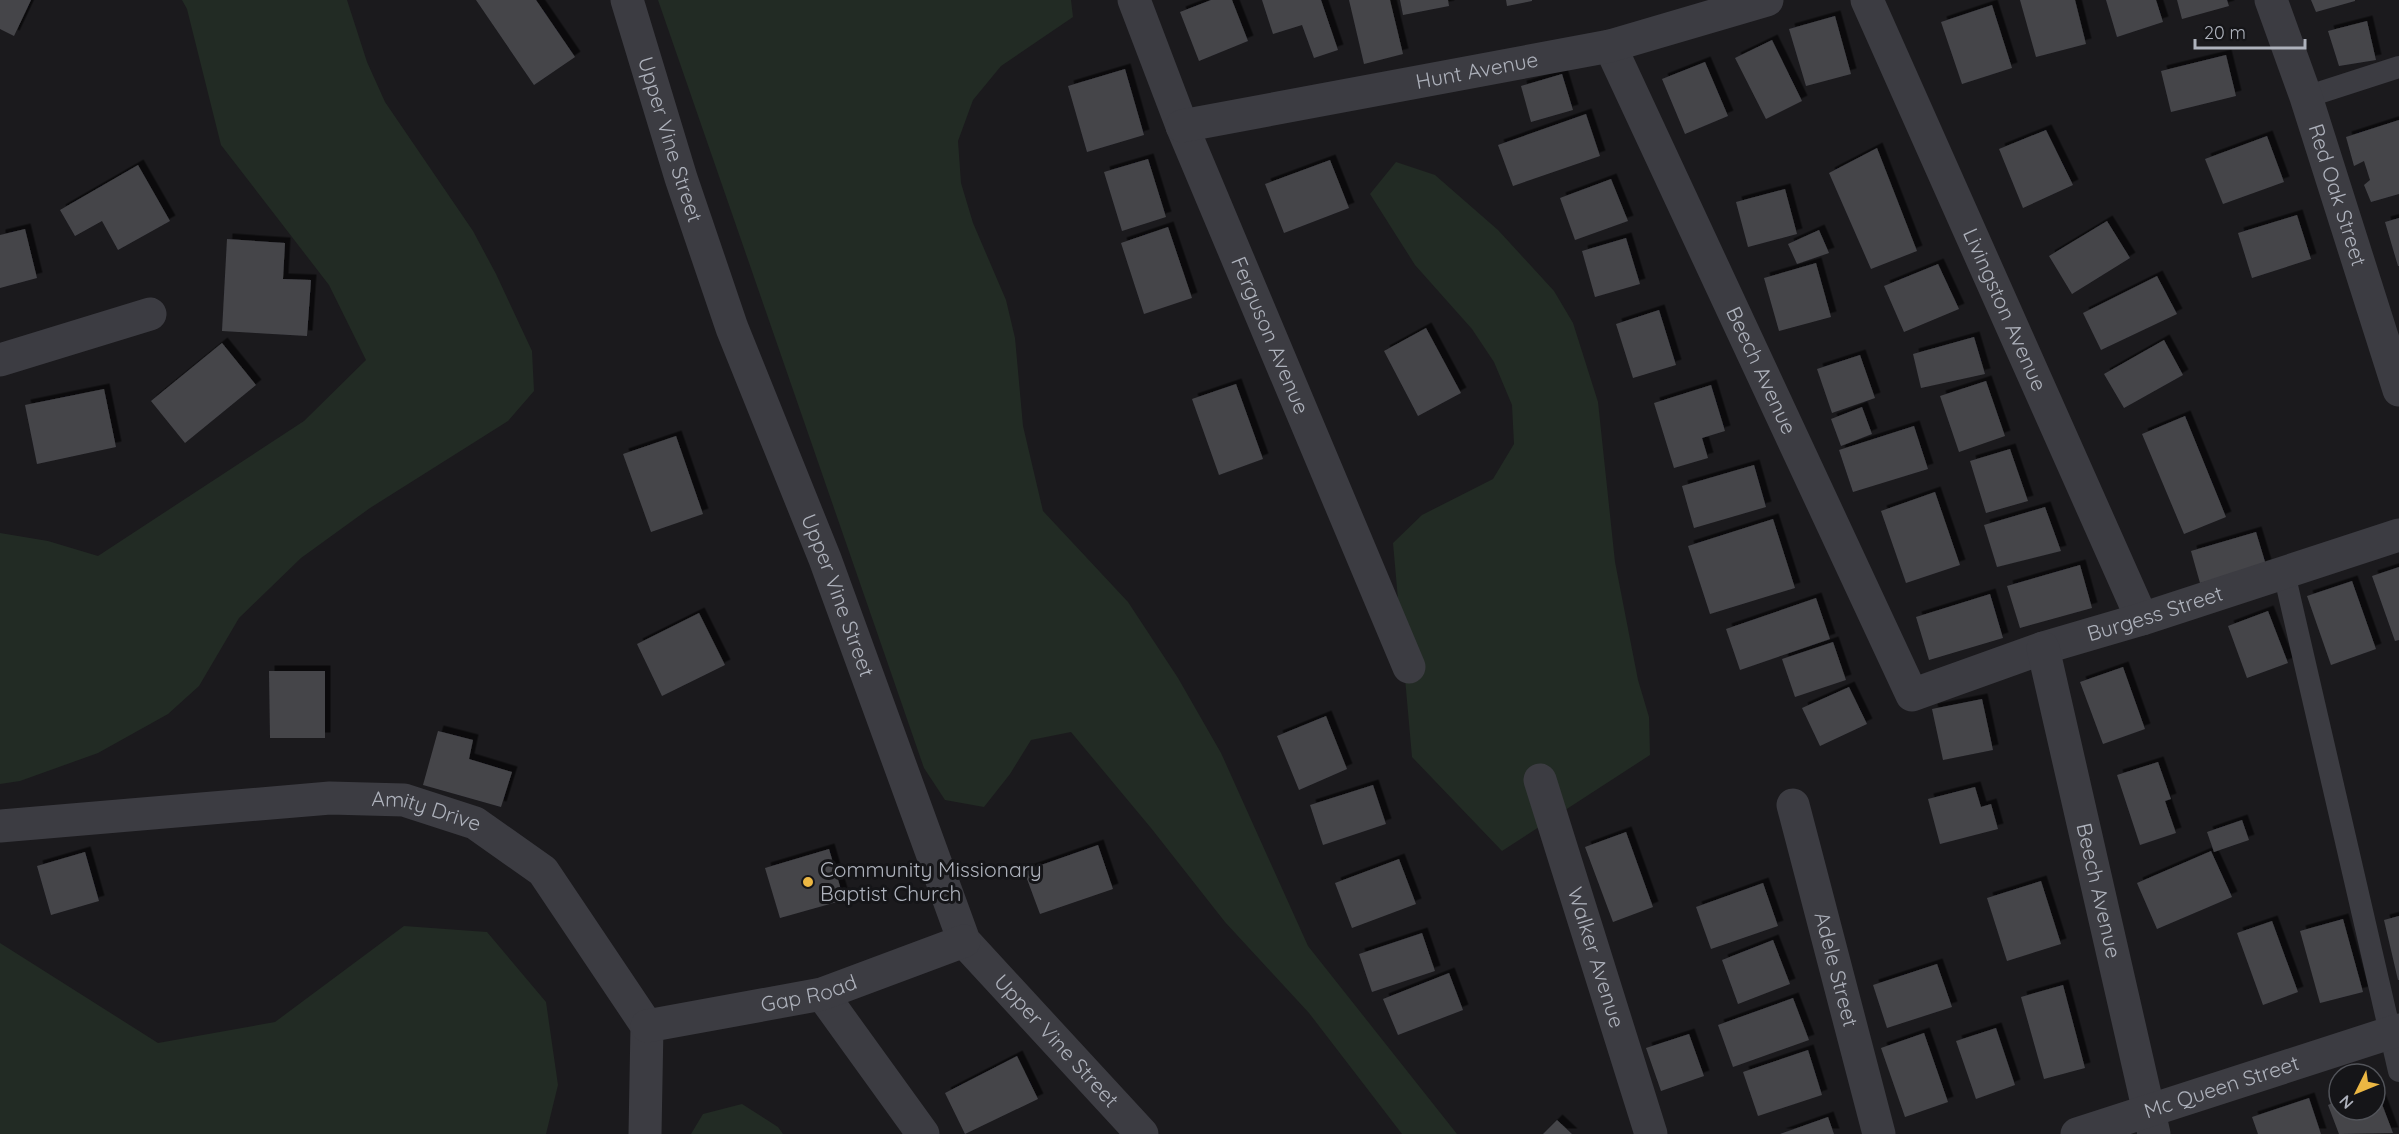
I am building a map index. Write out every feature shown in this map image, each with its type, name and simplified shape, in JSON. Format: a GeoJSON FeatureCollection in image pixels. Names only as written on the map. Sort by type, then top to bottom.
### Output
{"type":"FeatureCollection","features":[{"type":"Feature","properties":{"kind":"street","name":"Upper Vine Street"},"geometry":{"type":"LineString","coordinates":[[627,0],[678,167],[732,328],[825,559],[964,941],[1142,1134]]}},
{"type":"Feature","properties":{"kind":"street","name":"Ferguson Avenue"},"geometry":{"type":"LineString","coordinates":[[1134,0],[1182,126],[1409,667]]}},
{"type":"Feature","properties":{"kind":"street","name":"Hunt Avenue"},"geometry":{"type":"LineString","coordinates":[[1182,126],[1611,46],[1694,10],[1767,0]]}},
{"type":"Feature","properties":{"kind":"street","name":"Livingston Avenue"},"geometry":{"type":"LineString","coordinates":[[1867,0],[2142,619]]}},
{"type":"Feature","properties":{"kind":"street","name":"Red Oak Street"},"geometry":{"type":"LineString","coordinates":[[2271,0],[2389,327],[2399,390]]}},
{"type":"Feature","properties":{"kind":"street","name":"Beech Avenue"},"geometry":{"type":"LineString","coordinates":[[1611,46],[1912,695]]}},
{"type":"Feature","properties":{"kind":"street"},"geometry":{"type":"LineString","coordinates":[[0,360],[150,314]]}},
{"type":"Feature","properties":{"kind":"street","name":"Burgess Street"},"geometry":{"type":"LineString","coordinates":[[1912,695],[2043,648],[2142,619],[2399,535]]}},
{"type":"Feature","properties":{"kind":"street","name":"Beech Avenue"},"geometry":{"type":"LineString","coordinates":[[2043,648],[2152,1122]]}},
{"type":"Feature","properties":{"kind":"street","name":"Walker Avenue"},"geometry":{"type":"LineString","coordinates":[[1540,780],[1651,1134]]}},
{"type":"Feature","properties":{"kind":"street","name":"Amity Drive"},"geometry":{"type":"LineString","coordinates":[[0,826],[330,798],[404,800],[476,823],[543,871],[647,1026]]}},
{"type":"Feature","properties":{"kind":"street","name":"Adele Street"},"geometry":{"type":"LineString","coordinates":[[1793,805],[1879,1134]]}},
{"type":"Feature","properties":{"kind":"street","name":"Gap Road"},"geometry":{"type":"LineString","coordinates":[[647,1026],[822,994],[964,941]]}},
{"type":"Feature","properties":{"kind":"street"},"geometry":{"type":"LineString","coordinates":[[822,994],[923,1134]]}},
{"type":"Feature","properties":{"kind":"street"},"geometry":{"type":"LineString","coordinates":[[645,1134],[647,1026]]}},
{"type":"Feature","properties":{"kind":"street","name":"Mc Queen Street"},"geometry":{"type":"LineString","coordinates":[[2077,1134],[2152,1122],[2395,1031]]}},
{"type":"Feature","properties":{"kind":"lane"},"geometry":{"type":"LineString","coordinates":[[2306,97],[2399,67]]}},
{"type":"Feature","properties":{"kind":"lane"},"geometry":{"type":"LineString","coordinates":[[2284,573],[2395,1031],[2399,1071]]}},
{"type":"Feature","properties":{"kind":"shaded area"},"geometry":{"type":"Polygon","coordinates":[[[182,0],[347,0],[367,62],[385,102],[473,231],[496,274],[532,351],[534,391],[508,421],[370,508],[301,558],[239,618],[199,686],[168,714],[98,753],[20,781],[0,784],[0,533],[48,541],[98,556],[304,421],[366,360],[329,285],[221,145],[187,9],[182,0]]]}},
{"type":"Feature","properties":{"kind":"shaded area"},"geometry":{"type":"Polygon","coordinates":[[[658,0],[1071,0],[1073,17],[1001,66],[973,100],[958,141],[961,183],[973,223],[1006,300],[1015,338],[1023,426],[1043,511],[1128,602],[1178,678],[1221,753],[1308,946],[1457,1134],[1402,1134],[1309,1013],[1225,922],[1071,732],[1031,740],[1010,774],[984,807],[945,800],[924,768],[658,0]]]}},
{"type":"Feature","properties":{"kind":"shaded area"},"geometry":{"type":"Polygon","coordinates":[[[1396,162],[1435,175],[1498,230],[1554,291],[1573,323],[1598,402],[1615,562],[1638,680],[1649,717],[1650,755],[1502,851],[1412,757],[1393,543],[1422,515],[1493,479],[1514,444],[1512,405],[1494,362],[1472,329],[1415,265],[1370,194],[1396,162]]]}},
{"type":"Feature","properties":{"kind":"shaded area"},"geometry":{"type":"Polygon","coordinates":[[[404,926],[487,932],[546,1002],[558,1085],[546,1134],[0,1134],[0,943],[158,1043],[275,1022],[404,926]]]}},
{"type":"Feature","properties":{"kind":"shaded area"},"geometry":{"type":"Polygon","coordinates":[[[742,1104],[778,1127],[783,1134],[691,1134],[703,1114],[742,1104]]]}},
{"type":"Feature","properties":{"kind":"building"},"geometry":{"type":"Polygon","coordinates":[[[0,0],[31,0],[14,36],[0,29],[0,0]]]}},
{"type":"Feature","properties":{"kind":"building"},"geometry":{"type":"Polygon","coordinates":[[[476,0],[536,0],[575,57],[534,85],[476,0]]]}},
{"type":"Feature","properties":{"kind":"building"},"geometry":{"type":"Polygon","coordinates":[[[1211,0],[1232,0],[1248,41],[1199,61],[1180,12],[1211,0]]]}},
{"type":"Feature","properties":{"kind":"building"},"geometry":{"type":"Polygon","coordinates":[[[1262,0],[1321,0],[1338,50],[1314,58],[1302,25],[1273,34],[1262,0]]]}},
{"type":"Feature","properties":{"kind":"building"},"geometry":{"type":"Polygon","coordinates":[[[1349,0],[1390,0],[1403,54],[1364,64],[1349,0]]]}},
{"type":"Feature","properties":{"kind":"building"},"geometry":{"type":"Polygon","coordinates":[[[1400,0],[1448,0],[1449,6],[1403,15],[1400,0]]]}},
{"type":"Feature","properties":{"kind":"building"},"geometry":{"type":"Polygon","coordinates":[[[1506,0],[1532,0],[1532,1],[1507,6],[1506,0]]]}},
{"type":"Feature","properties":{"kind":"building"},"geometry":{"type":"Polygon","coordinates":[[[2020,0],[2075,0],[2086,44],[2036,57],[2020,0]]]}},
{"type":"Feature","properties":{"kind":"building"},"geometry":{"type":"Polygon","coordinates":[[[2106,0],[2156,0],[2163,22],[2117,37],[2106,0]]]}},
{"type":"Feature","properties":{"kind":"building"},"geometry":{"type":"Polygon","coordinates":[[[2177,0],[2227,0],[2229,6],[2182,19],[2177,0]]]}},
{"type":"Feature","properties":{"kind":"building"},"geometry":{"type":"Polygon","coordinates":[[[2311,0],[2355,0],[2355,1],[2316,12],[2311,0]]]}},
{"type":"Feature","properties":{"kind":"building"},"geometry":{"type":"Polygon","coordinates":[[[1992,5],[2012,68],[1962,84],[1941,22],[1992,5]]]}},
{"type":"Feature","properties":{"kind":"building"},"geometry":{"type":"Polygon","coordinates":[[[1835,16],[1851,74],[1806,86],[1789,29],[1835,16]]]}},
{"type":"Feature","properties":{"kind":"building"},"geometry":{"type":"Polygon","coordinates":[[[2367,21],[2376,60],[2339,66],[2328,31],[2367,21]]]}},
{"type":"Feature","properties":{"kind":"building"},"geometry":{"type":"Polygon","coordinates":[[[1772,40],[1802,101],[1766,119],[1735,58],[1772,40]]]}},
{"type":"Feature","properties":{"kind":"building"},"geometry":{"type":"Polygon","coordinates":[[[2226,55],[2236,96],[2171,112],[2161,71],[2226,55]]]}},
{"type":"Feature","properties":{"kind":"building"},"geometry":{"type":"Polygon","coordinates":[[[1705,62],[1728,116],[1685,134],[1662,79],[1705,62]]]}},
{"type":"Feature","properties":{"kind":"building"},"geometry":{"type":"Polygon","coordinates":[[[1125,69],[1144,135],[1087,152],[1068,86],[1125,69]]]}},
{"type":"Feature","properties":{"kind":"building"},"geometry":{"type":"Polygon","coordinates":[[[1562,74],[1573,110],[1531,122],[1521,86],[1562,74]]]}},
{"type":"Feature","properties":{"kind":"building"},"geometry":{"type":"Polygon","coordinates":[[[1586,114],[1600,156],[1513,186],[1498,145],[1586,114]]]}},
{"type":"Feature","properties":{"kind":"building"},"geometry":{"type":"Polygon","coordinates":[[[2399,120],[2399,194],[2371,202],[2364,185],[2370,180],[2364,161],[2354,166],[2346,137],[2399,120]]]}},
{"type":"Feature","properties":{"kind":"building"},"geometry":{"type":"Polygon","coordinates":[[[2046,130],[2073,185],[2023,208],[1999,149],[2046,130]]]}},
{"type":"Feature","properties":{"kind":"building"},"geometry":{"type":"Polygon","coordinates":[[[2267,136],[2284,182],[2223,204],[2205,159],[2267,136]]]}},
{"type":"Feature","properties":{"kind":"building"},"geometry":{"type":"Polygon","coordinates":[[[1877,148],[1917,251],[1871,269],[1829,173],[1877,148]]]}},
{"type":"Feature","properties":{"kind":"building"},"geometry":{"type":"Polygon","coordinates":[[[1148,159],[1166,217],[1122,231],[1104,172],[1148,159]]]}},
{"type":"Feature","properties":{"kind":"building"},"geometry":{"type":"Polygon","coordinates":[[[1330,160],[1349,208],[1284,233],[1265,184],[1330,160]]]}},
{"type":"Feature","properties":{"kind":"building"},"geometry":{"type":"Polygon","coordinates":[[[138,165],[170,221],[118,250],[102,221],[75,236],[60,210],[138,165]]]}},
{"type":"Feature","properties":{"kind":"building"},"geometry":{"type":"Polygon","coordinates":[[[1611,179],[1628,221],[1575,240],[1560,198],[1611,179]]]}},
{"type":"Feature","properties":{"kind":"building"},"geometry":{"type":"Polygon","coordinates":[[[1785,189],[1797,234],[1748,247],[1736,202],[1785,189]]]}},
{"type":"Feature","properties":{"kind":"building"},"geometry":{"type":"Polygon","coordinates":[[[2297,215],[2311,259],[2252,278],[2238,233],[2297,215]]]}},
{"type":"Feature","properties":{"kind":"building"},"geometry":{"type":"Polygon","coordinates":[[[2399,218],[2399,266],[2398,266],[2385,222],[2399,218]]]}},
{"type":"Feature","properties":{"kind":"building"},"geometry":{"type":"Polygon","coordinates":[[[2107,221],[2130,258],[2072,294],[2049,256],[2107,221]]]}},
{"type":"Feature","properties":{"kind":"building"},"geometry":{"type":"Polygon","coordinates":[[[1168,227],[1192,298],[1144,314],[1121,243],[1168,227]]]}},
{"type":"Feature","properties":{"kind":"building"},"geometry":{"type":"Polygon","coordinates":[[[25,229],[37,278],[0,288],[0,235],[25,229]]]}},
{"type":"Feature","properties":{"kind":"building"},"geometry":{"type":"Polygon","coordinates":[[[1819,230],[1829,253],[1797,264],[1788,244],[1819,230]]]}},
{"type":"Feature","properties":{"kind":"building"},"geometry":{"type":"Polygon","coordinates":[[[1626,238],[1640,284],[1595,297],[1582,251],[1626,238]]]}},
{"type":"Feature","properties":{"kind":"building"},"geometry":{"type":"Polygon","coordinates":[[[227,239],[285,243],[283,279],[311,280],[307,336],[222,331],[227,239]]]}},
{"type":"Feature","properties":{"kind":"building"},"geometry":{"type":"Polygon","coordinates":[[[1816,263],[1831,317],[1779,331],[1764,278],[1816,263]]]}},
{"type":"Feature","properties":{"kind":"building"},"geometry":{"type":"Polygon","coordinates":[[[1938,264],[1959,309],[1904,332],[1884,286],[1938,264]]]}},
{"type":"Feature","properties":{"kind":"building"},"geometry":{"type":"Polygon","coordinates":[[[2157,276],[2177,314],[2101,350],[2083,313],[2157,276]]]}},
{"type":"Feature","properties":{"kind":"building"},"geometry":{"type":"Polygon","coordinates":[[[1659,310],[1676,365],[1633,378],[1616,324],[1659,310]]]}},
{"type":"Feature","properties":{"kind":"building"},"geometry":{"type":"Polygon","coordinates":[[[1426,328],[1461,393],[1418,416],[1384,351],[1426,328]]]}},
{"type":"Feature","properties":{"kind":"building"},"geometry":{"type":"Polygon","coordinates":[[[1974,337],[1985,374],[1921,388],[1913,354],[1974,337]]]}},
{"type":"Feature","properties":{"kind":"building"},"geometry":{"type":"Polygon","coordinates":[[[2164,340],[2183,375],[2124,408],[2104,374],[2164,340]]]}},
{"type":"Feature","properties":{"kind":"building"},"geometry":{"type":"Polygon","coordinates":[[[222,343],[256,385],[185,443],[151,401],[222,343]]]}},
{"type":"Feature","properties":{"kind":"building"},"geometry":{"type":"Polygon","coordinates":[[[1860,355],[1875,398],[1832,413],[1817,369],[1860,355]]]}},
{"type":"Feature","properties":{"kind":"building"},"geometry":{"type":"Polygon","coordinates":[[[1986,381],[2005,436],[1959,452],[1940,396],[1986,381]]]}},
{"type":"Feature","properties":{"kind":"building"},"geometry":{"type":"Polygon","coordinates":[[[1236,384],[1263,459],[1219,475],[1192,399],[1236,384]]]}},
{"type":"Feature","properties":{"kind":"building"},"geometry":{"type":"Polygon","coordinates":[[[1711,385],[1725,431],[1702,438],[1708,458],[1674,468],[1654,403],[1711,385]]]}},
{"type":"Feature","properties":{"kind":"building"},"geometry":{"type":"Polygon","coordinates":[[[104,389],[116,447],[37,464],[25,405],[104,389]]]}},
{"type":"Feature","properties":{"kind":"building"},"geometry":{"type":"Polygon","coordinates":[[[1862,407],[1872,434],[1841,446],[1831,419],[1862,407]]]}},
{"type":"Feature","properties":{"kind":"building"},"geometry":{"type":"Polygon","coordinates":[[[2185,416],[2226,517],[2184,534],[2142,434],[2185,416]]]}},
{"type":"Feature","properties":{"kind":"building"},"geometry":{"type":"Polygon","coordinates":[[[1914,426],[1928,469],[1853,492],[1839,450],[1914,426]]]}},
{"type":"Feature","properties":{"kind":"building"},"geometry":{"type":"Polygon","coordinates":[[[676,436],[703,514],[651,532],[623,454],[676,436]]]}},
{"type":"Feature","properties":{"kind":"building"},"geometry":{"type":"Polygon","coordinates":[[[2010,449],[2028,501],[1986,513],[1970,461],[2010,449]]]}},
{"type":"Feature","properties":{"kind":"building"},"geometry":{"type":"Polygon","coordinates":[[[1754,465],[1766,507],[1694,528],[1682,486],[1754,465]]]}},
{"type":"Feature","properties":{"kind":"building"},"geometry":{"type":"Polygon","coordinates":[[[1935,492],[1960,565],[1906,583],[1881,511],[1935,492]]]}},
{"type":"Feature","properties":{"kind":"building"},"geometry":{"type":"Polygon","coordinates":[[[2045,507],[2061,551],[1997,567],[1984,525],[2045,507]]]}},
{"type":"Feature","properties":{"kind":"building"},"geometry":{"type":"Polygon","coordinates":[[[1773,519],[1795,588],[1710,614],[1688,546],[1773,519]]]}},
{"type":"Feature","properties":{"kind":"building"},"geometry":{"type":"Polygon","coordinates":[[[2256,532],[2266,565],[2200,583],[2191,551],[2256,532]]]}},
{"type":"Feature","properties":{"kind":"building"},"geometry":{"type":"Polygon","coordinates":[[[2080,565],[2092,608],[2020,628],[2007,586],[2080,565]]]}},
{"type":"Feature","properties":{"kind":"building"},"geometry":{"type":"Polygon","coordinates":[[[2399,567],[2399,640],[2395,641],[2372,576],[2399,567]]]}},
{"type":"Feature","properties":{"kind":"building"},"geometry":{"type":"Polygon","coordinates":[[[2352,581],[2376,649],[2331,665],[2307,596],[2352,581]]]}},
{"type":"Feature","properties":{"kind":"building"},"geometry":{"type":"Polygon","coordinates":[[[1990,594],[2003,638],[1929,660],[1916,617],[1990,594]]]}},
{"type":"Feature","properties":{"kind":"building"},"geometry":{"type":"Polygon","coordinates":[[[1816,598],[1830,639],[1740,670],[1726,629],[1816,598]]]}},
{"type":"Feature","properties":{"kind":"building"},"geometry":{"type":"Polygon","coordinates":[[[2268,611],[2288,663],[2247,678],[2228,626],[2268,611]]]}},
{"type":"Feature","properties":{"kind":"building"},"geometry":{"type":"Polygon","coordinates":[[[699,613],[725,665],[662,696],[637,644],[699,613]]]}},
{"type":"Feature","properties":{"kind":"building"},"geometry":{"type":"Polygon","coordinates":[[[1833,642],[1846,680],[1795,697],[1782,659],[1833,642]]]}},
{"type":"Feature","properties":{"kind":"building"},"geometry":{"type":"Polygon","coordinates":[[[2123,667],[2145,729],[2103,744],[2080,682],[2123,667]]]}},
{"type":"Feature","properties":{"kind":"building"},"geometry":{"type":"Polygon","coordinates":[[[269,671],[325,671],[325,738],[270,738],[269,671]]]}},
{"type":"Feature","properties":{"kind":"building"},"geometry":{"type":"Polygon","coordinates":[[[1849,687],[1867,724],[1820,746],[1802,708],[1849,687]]]}},
{"type":"Feature","properties":{"kind":"building"},"geometry":{"type":"Polygon","coordinates":[[[1982,699],[1993,750],[1943,760],[1932,709],[1982,699]]]}},
{"type":"Feature","properties":{"kind":"building"},"geometry":{"type":"Polygon","coordinates":[[[1326,716],[1347,769],[1299,790],[1277,736],[1326,716]]]}},
{"type":"Feature","properties":{"kind":"building"},"geometry":{"type":"Polygon","coordinates":[[[438,731],[473,740],[469,759],[512,772],[501,807],[423,785],[438,731]]]}},
{"type":"Feature","properties":{"kind":"building"},"geometry":{"type":"Polygon","coordinates":[[[2158,762],[2171,799],[2165,801],[2176,833],[2140,845],[2117,775],[2158,762]]]}},
{"type":"Feature","properties":{"kind":"building"},"geometry":{"type":"Polygon","coordinates":[[[1373,785],[1386,824],[1323,845],[1310,805],[1373,785]]]}},
{"type":"Feature","properties":{"kind":"building"},"geometry":{"type":"Polygon","coordinates":[[[1975,787],[1981,807],[1991,804],[1998,829],[1940,844],[1928,799],[1975,787]]]}},
{"type":"Feature","properties":{"kind":"building"},"geometry":{"type":"Polygon","coordinates":[[[2242,820],[2249,840],[2214,852],[2207,832],[2242,820]]]}},
{"type":"Feature","properties":{"kind":"building"},"geometry":{"type":"Polygon","coordinates":[[[1626,832],[1653,907],[1613,922],[1585,847],[1626,832]]]}},
{"type":"Feature","properties":{"kind":"building"},"geometry":{"type":"Polygon","coordinates":[[[1098,845],[1113,889],[1040,914],[1024,871],[1098,845]]]}},
{"type":"Feature","properties":{"kind":"building"},"geometry":{"type":"Polygon","coordinates":[[[829,849],[844,900],[780,918],[765,868],[829,849]]]}},
{"type":"Feature","properties":{"kind":"building"},"geometry":{"type":"Polygon","coordinates":[[[2211,851],[2232,897],[2157,929],[2137,883],[2211,851]]]}},
{"type":"Feature","properties":{"kind":"building"},"geometry":{"type":"Polygon","coordinates":[[[85,852],[99,901],[51,915],[37,866],[85,852]]]}},
{"type":"Feature","properties":{"kind":"building"},"geometry":{"type":"Polygon","coordinates":[[[1399,859],[1416,904],[1352,928],[1335,883],[1399,859]]]}},
{"type":"Feature","properties":{"kind":"building"},"geometry":{"type":"Polygon","coordinates":[[[2041,881],[2061,944],[2007,961],[1987,898],[2041,881]]]}},
{"type":"Feature","properties":{"kind":"building"},"geometry":{"type":"Polygon","coordinates":[[[1763,883],[1778,926],[1711,949],[1696,907],[1763,883]]]}},
{"type":"Feature","properties":{"kind":"building"},"geometry":{"type":"Polygon","coordinates":[[[2399,916],[2399,980],[2398,980],[2384,920],[2399,916]]]}},
{"type":"Feature","properties":{"kind":"building"},"geometry":{"type":"Polygon","coordinates":[[[2343,919],[2363,992],[2320,1003],[2300,931],[2343,919]]]}},
{"type":"Feature","properties":{"kind":"building"},"geometry":{"type":"Polygon","coordinates":[[[2272,921],[2298,992],[2263,1005],[2237,933],[2272,921]]]}},
{"type":"Feature","properties":{"kind":"building"},"geometry":{"type":"Polygon","coordinates":[[[1422,933],[1435,971],[1372,992],[1359,954],[1422,933]]]}},
{"type":"Feature","properties":{"kind":"building"},"geometry":{"type":"Polygon","coordinates":[[[1773,940],[1790,984],[1738,1004],[1722,960],[1773,940]]]}},
{"type":"Feature","properties":{"kind":"building"},"geometry":{"type":"Polygon","coordinates":[[[1937,964],[1952,1007],[1887,1028],[1873,985],[1937,964]]]}},
{"type":"Feature","properties":{"kind":"building"},"geometry":{"type":"Polygon","coordinates":[[[1449,973],[1463,1010],[1398,1035],[1383,999],[1449,973]]]}},
{"type":"Feature","properties":{"kind":"building"},"geometry":{"type":"Polygon","coordinates":[[[2063,985],[2085,1068],[2044,1079],[2021,997],[2063,985]]]}},
{"type":"Feature","properties":{"kind":"building"},"geometry":{"type":"Polygon","coordinates":[[[1793,998],[1809,1040],[1733,1067],[1718,1025],[1793,998]]]}},
{"type":"Feature","properties":{"kind":"building"},"geometry":{"type":"Polygon","coordinates":[[[1996,1028],[2015,1085],[1976,1099],[1956,1041],[1996,1028]]]}},
{"type":"Feature","properties":{"kind":"building"},"geometry":{"type":"Polygon","coordinates":[[[1924,1033],[1948,1102],[1905,1117],[1881,1048],[1924,1033]]]}},
{"type":"Feature","properties":{"kind":"building"},"geometry":{"type":"Polygon","coordinates":[[[1689,1034],[1704,1076],[1661,1091],[1646,1048],[1689,1034]]]}},
{"type":"Feature","properties":{"kind":"building"},"geometry":{"type":"Polygon","coordinates":[[[1808,1050],[1822,1095],[1758,1116],[1743,1072],[1808,1050]]]}},
{"type":"Feature","properties":{"kind":"building"},"geometry":{"type":"Polygon","coordinates":[[[1017,1056],[1038,1099],[965,1134],[945,1093],[1017,1056]]]}},
{"type":"Feature","properties":{"kind":"building"},"geometry":{"type":"Polygon","coordinates":[[[2309,1098],[2321,1134],[2258,1134],[2252,1117],[2309,1098]]]}},
{"type":"Feature","properties":{"kind":"building"},"geometry":{"type":"Polygon","coordinates":[[[1828,1117],[1834,1134],[1780,1134],[1828,1117]]]}},
{"type":"Feature","properties":{"kind":"building"},"geometry":{"type":"Polygon","coordinates":[[[2387,1117],[2393,1133],[2339,1134],[2334,1122],[2387,1122],[2387,1117]]]}},
{"type":"Feature","properties":{"kind":"building"},"geometry":{"type":"Polygon","coordinates":[[[1557,1120],[1572,1134],[1543,1134],[1557,1120]]]}},
{"type":"Feature","properties":{"kind":"place","name":"Community Missionary Baptist Church"},"geometry":{"type":"Point","coordinates":[808,882]}}]}
